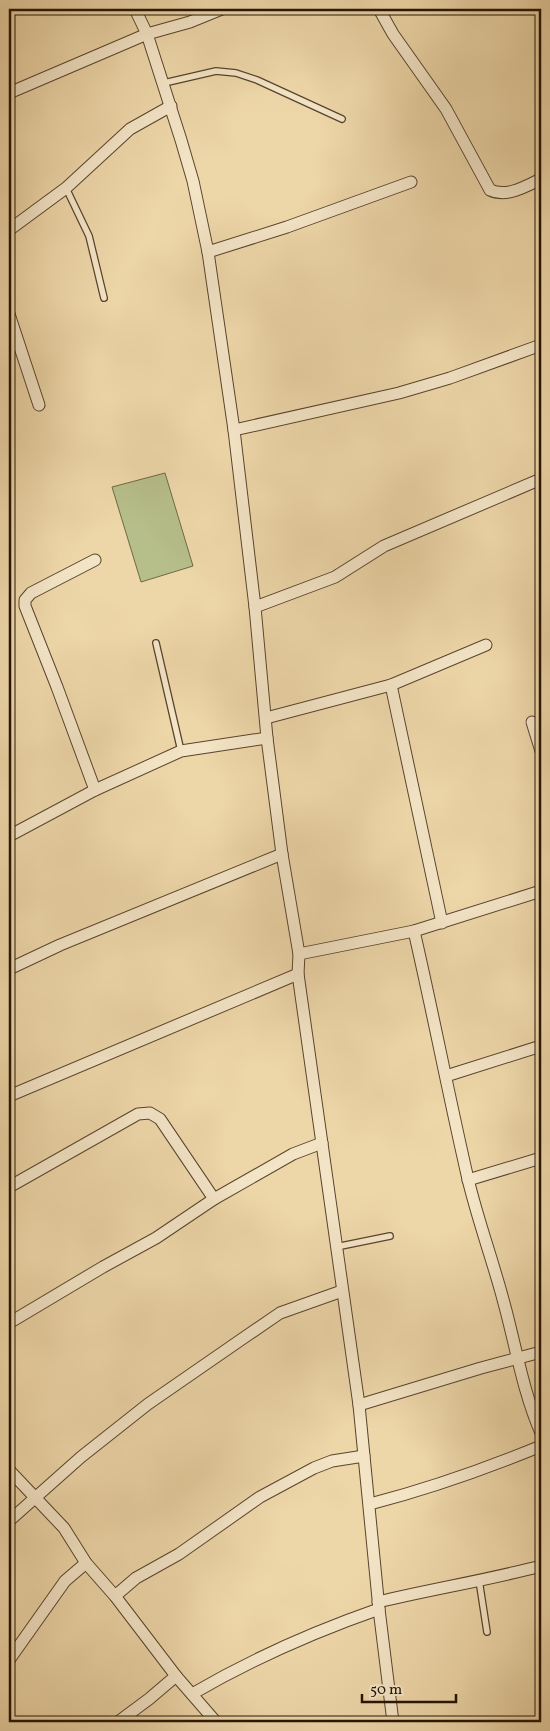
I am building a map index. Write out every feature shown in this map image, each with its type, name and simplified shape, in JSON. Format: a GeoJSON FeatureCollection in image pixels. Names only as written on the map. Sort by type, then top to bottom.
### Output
{"type":"FeatureCollection","features":[{"type":"Feature","properties":{"kind":"street"},"geometry":{"type":"LineString","coordinates":[[135,9],[147,34],[171,106],[193,181],[208,252],[234,430],[282,854],[299,954],[298,974],[359,1406],[393,1722]]}},
{"type":"Feature","properties":{"kind":"street"},"geometry":{"type":"LineString","coordinates":[[9,93],[147,34],[190,22],[222,9]]}},
{"type":"Feature","properties":{"kind":"street"},"geometry":{"type":"LineString","coordinates":[[379,9],[393,34],[446,109],[490,190],[497,194],[512,192],[541,180]]}},
{"type":"Feature","properties":{"kind":"street"},"geometry":{"type":"LineString","coordinates":[[9,230],[66,188],[130,129],[171,106]]}},
{"type":"Feature","properties":{"kind":"street"},"geometry":{"type":"LineString","coordinates":[[208,252],[287,227],[411,182]]}},
{"type":"Feature","properties":{"kind":"street"},"geometry":{"type":"LineString","coordinates":[[9,314],[39,405]]}},
{"type":"Feature","properties":{"kind":"street"},"geometry":{"type":"LineString","coordinates":[[234,430],[398,393],[450,378],[541,345]]}},
{"type":"Feature","properties":{"kind":"street"},"geometry":{"type":"LineString","coordinates":[[255,607],[336,578],[384,546],[541,479]]}},
{"type":"Feature","properties":{"kind":"street"},"geometry":{"type":"LineString","coordinates":[[95,560],[30,593],[25,600],[25,606],[95,790]]}},
{"type":"Feature","properties":{"kind":"street"},"geometry":{"type":"LineString","coordinates":[[266,718],[391,685],[486,645]]}},
{"type":"Feature","properties":{"kind":"street"},"geometry":{"type":"LineString","coordinates":[[391,685],[442,923]]}},
{"type":"Feature","properties":{"kind":"street"},"geometry":{"type":"LineString","coordinates":[[532,722],[541,751]]}},
{"type":"Feature","properties":{"kind":"street"},"geometry":{"type":"LineString","coordinates":[[9,836],[95,790],[181,751],[268,738]]}},
{"type":"Feature","properties":{"kind":"street"},"geometry":{"type":"LineString","coordinates":[[9,969],[60,945],[282,854]]}},
{"type":"Feature","properties":{"kind":"street"},"geometry":{"type":"LineString","coordinates":[[299,954],[414,931],[541,891]]}},
{"type":"Feature","properties":{"kind":"street"},"geometry":{"type":"LineString","coordinates":[[414,931],[468,1180],[483,1237],[504,1302],[530,1409],[541,1433]]}},
{"type":"Feature","properties":{"kind":"street"},"geometry":{"type":"LineString","coordinates":[[9,1096],[298,974]]}},
{"type":"Feature","properties":{"kind":"street"},"geometry":{"type":"LineString","coordinates":[[446,1076],[541,1046]]}},
{"type":"Feature","properties":{"kind":"street"},"geometry":{"type":"LineString","coordinates":[[9,1187],[138,1114],[150,1114],[160,1119],[214,1199]]}},
{"type":"Feature","properties":{"kind":"street"},"geometry":{"type":"LineString","coordinates":[[9,1323],[156,1238],[214,1199],[293,1154],[322,1143]]}},
{"type":"Feature","properties":{"kind":"street"},"geometry":{"type":"LineString","coordinates":[[468,1180],[541,1158]]}},
{"type":"Feature","properties":{"kind":"street"},"geometry":{"type":"LineString","coordinates":[[9,1521],[81,1457],[148,1404],[280,1313],[342,1290]]}},
{"type":"Feature","properties":{"kind":"street"},"geometry":{"type":"LineString","coordinates":[[359,1406],[541,1352]]}},
{"type":"Feature","properties":{"kind":"street"},"geometry":{"type":"LineString","coordinates":[[370,1504],[446,1481],[541,1446]]}},
{"type":"Feature","properties":{"kind":"street"},"geometry":{"type":"LineString","coordinates":[[115,1596],[136,1578],[179,1554],[260,1497],[314,1468],[332,1461],[364,1456]]}},
{"type":"Feature","properties":{"kind":"street"},"geometry":{"type":"LineString","coordinates":[[9,1470],[34,1499],[64,1528],[86,1562],[115,1596],[176,1676],[216,1722]]}},
{"type":"Feature","properties":{"kind":"street"},"geometry":{"type":"LineString","coordinates":[[9,1660],[65,1581],[86,1562]]}},
{"type":"Feature","properties":{"kind":"street"},"geometry":{"type":"LineString","coordinates":[[192,1694],[273,1650],[379,1605],[479,1579],[507,1575],[541,1566]]}},
{"type":"Feature","properties":{"kind":"street"},"geometry":{"type":"LineString","coordinates":[[118,1722],[176,1676]]}},
{"type":"Feature","properties":{"kind":"lane"},"geometry":{"type":"LineString","coordinates":[[164,83],[216,71],[236,73],[257,80],[342,119]]}},
{"type":"Feature","properties":{"kind":"lane"},"geometry":{"type":"LineString","coordinates":[[66,188],[89,236],[104,298]]}},
{"type":"Feature","properties":{"kind":"lane"},"geometry":{"type":"LineString","coordinates":[[156,643],[181,751]]}},
{"type":"Feature","properties":{"kind":"lane"},"geometry":{"type":"LineString","coordinates":[[336,1246],[390,1236]]}},
{"type":"Feature","properties":{"kind":"lane"},"geometry":{"type":"LineString","coordinates":[[479,1579],[487,1632]]}},
{"type":"Feature","properties":{"kind":"green space"},"geometry":{"type":"Polygon","coordinates":[[[165,473],[193,566],[141,582],[112,487],[165,473]]]}}]}
